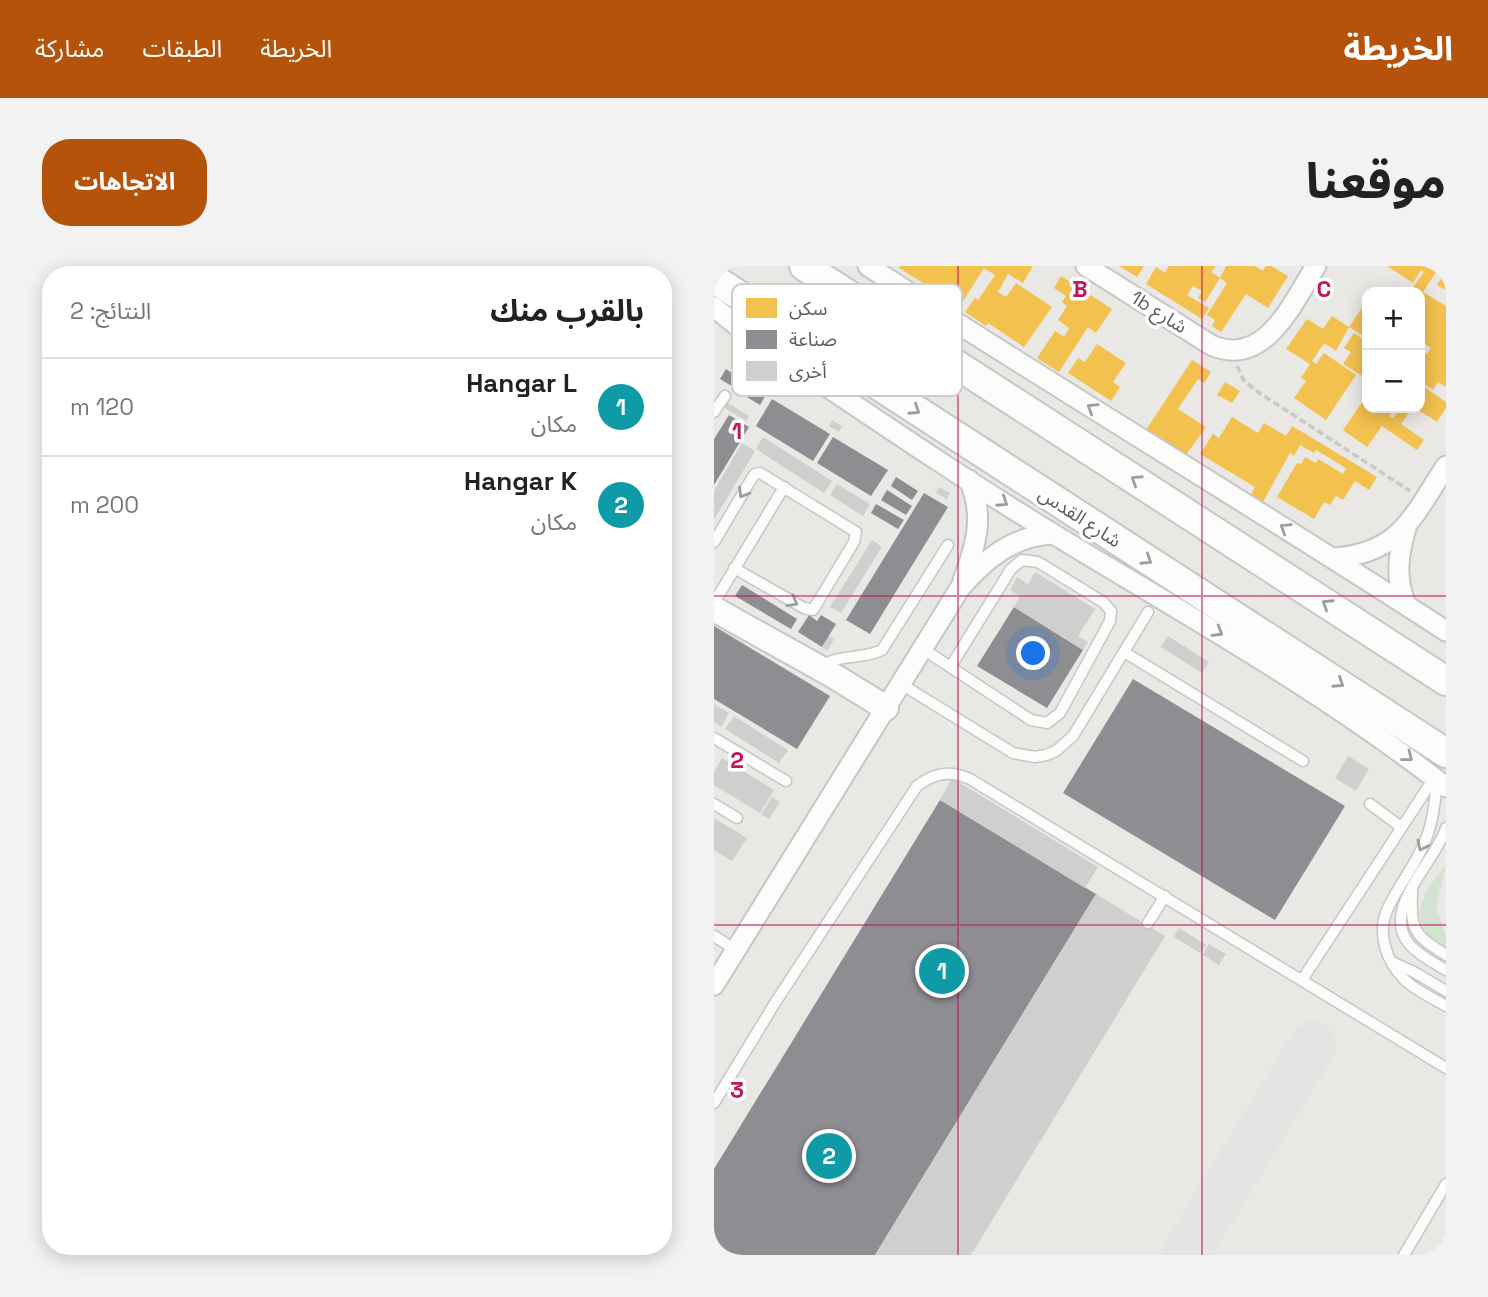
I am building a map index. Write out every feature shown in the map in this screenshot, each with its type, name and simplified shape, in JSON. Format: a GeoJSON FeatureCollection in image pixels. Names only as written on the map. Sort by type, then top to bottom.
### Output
{"type":"FeatureCollection","features":[{"type":"Feature","properties":{"kind":"main road"},"geometry":{"type":"LineString","coordinates":[[804,266],[832,284]]}},
{"type":"Feature","properties":{"kind":"main road","name":"شارع القدس"},"geometry":{"type":"LineString","coordinates":[[714,279],[732,291]]}},
{"type":"Feature","properties":{"kind":"main road"},"geometry":{"type":"LineString","coordinates":[[962,368],[1446,681]]}},
{"type":"Feature","properties":{"kind":"main road","name":"شارع القدس"},"geometry":{"type":"LineString","coordinates":[[895,396],[1446,753]]}},
{"type":"Feature","properties":{"kind":"street","name":"1b شارع"},"geometry":{"type":"LineString","coordinates":[[1086,266],[1211,345],[1235,351]]}},
{"type":"Feature","properties":{"kind":"street"},"geometry":{"type":"LineString","coordinates":[[1235,351],[1259,343],[1278,327],[1316,266]]}},
{"type":"Feature","properties":{"kind":"street"},"geometry":{"type":"LineString","coordinates":[[870,267],[896,284]]}},
{"type":"Feature","properties":{"kind":"street"},"geometry":{"type":"LineString","coordinates":[[714,309],[732,322]]}},
{"type":"Feature","properties":{"kind":"street"},"geometry":{"type":"LineString","coordinates":[[962,326],[1334,558],[1446,631]]}},
{"type":"Feature","properties":{"kind":"street"},"geometry":{"type":"LineString","coordinates":[[842,396],[1054,534],[1232,640],[1377,735],[1439,782]]}},
{"type":"Feature","properties":{"kind":"street"},"geometry":{"type":"LineString","coordinates":[[1334,558],[1369,552],[1385,545],[1406,527],[1446,466]]}},
{"type":"Feature","properties":{"kind":"street"},"geometry":{"type":"LineString","coordinates":[[961,588],[979,525],[977,501],[969,480]]}},
{"type":"Feature","properties":{"kind":"street"},"geometry":{"type":"LineString","coordinates":[[1406,527],[1398,563],[1398,577],[1406,605]]}},
{"type":"Feature","properties":{"kind":"street"},"geometry":{"type":"LineString","coordinates":[[714,985],[961,588],[986,561],[1011,544],[1031,536],[1054,534]]}},
{"type":"Feature","properties":{"kind":"street"},"geometry":{"type":"LineString","coordinates":[[714,609],[886,708]]}},
{"type":"Feature","properties":{"kind":"lane"},"geometry":{"type":"LineString","coordinates":[[714,412],[725,396]]}},
{"type":"Feature","properties":{"kind":"lane"},"geometry":{"type":"LineString","coordinates":[[714,542],[755,474],[765,475],[856,532],[854,542],[817,607],[808,611],[734,568]]}},
{"type":"Feature","properties":{"kind":"lane"},"geometry":{"type":"LineString","coordinates":[[714,603],[784,487]]}},
{"type":"Feature","properties":{"kind":"lane"},"geometry":{"type":"LineString","coordinates":[[820,668],[832,660],[864,657],[882,650],[948,545]]}},
{"type":"Feature","properties":{"kind":"lane"},"geometry":{"type":"LineString","coordinates":[[923,649],[1031,720],[1047,723],[1060,713],[1110,621],[1111,611],[1103,602],[1038,562],[1022,560],[1010,569],[951,666]]}},
{"type":"Feature","properties":{"kind":"lane"},"geometry":{"type":"LineString","coordinates":[[901,684],[1013,753],[1035,757],[1056,751],[1073,736],[1149,612]]}},
{"type":"Feature","properties":{"kind":"lane"},"geometry":{"type":"LineString","coordinates":[[1124,652],[1303,761]]}},
{"type":"Feature","properties":{"kind":"lane"},"geometry":{"type":"LineString","coordinates":[[715,740],[786,781]]}},
{"type":"Feature","properties":{"kind":"lane"},"geometry":{"type":"LineString","coordinates":[[714,1103],[782,991],[911,796],[926,779],[948,773],[970,779],[1446,1068]]}},
{"type":"Feature","properties":{"kind":"lane"},"geometry":{"type":"LineString","coordinates":[[1302,980],[1401,827],[1439,782]]}},
{"type":"Feature","properties":{"kind":"lane"},"geometry":{"type":"LineString","coordinates":[[1439,782],[1425,842],[1384,919],[1384,942],[1405,980],[1446,1006]]}},
{"type":"Feature","properties":{"kind":"lane"},"geometry":{"type":"LineString","coordinates":[[714,804],[737,818]]}},
{"type":"Feature","properties":{"kind":"lane"},"geometry":{"type":"LineString","coordinates":[[1370,804],[1401,827]]}},
{"type":"Feature","properties":{"kind":"lane"},"geometry":{"type":"LineString","coordinates":[[1446,828],[1436,851],[1401,908],[1400,917],[1403,934],[1412,947],[1446,970]]}},
{"type":"Feature","properties":{"kind":"lane"},"geometry":{"type":"LineString","coordinates":[[1412,889],[1410,910],[1414,928],[1426,942],[1446,955]]}},
{"type":"Feature","properties":{"kind":"lane"},"geometry":{"type":"LineString","coordinates":[[1148,923],[1165,896]]}},
{"type":"Feature","properties":{"kind":"lane"},"geometry":{"type":"LineString","coordinates":[[714,936],[736,950]]}},
{"type":"Feature","properties":{"kind":"lane"},"geometry":{"type":"LineString","coordinates":[[1394,963],[1446,991]]}},
{"type":"Feature","properties":{"kind":"lane"},"geometry":{"type":"LineString","coordinates":[[1404,1255],[1446,1184]]}},
{"type":"Feature","properties":{"kind":"path"},"geometry":{"type":"LineString","coordinates":[[1235,351],[1237,367],[1243,379],[1255,390],[1424,500]]}},
{"type":"Feature","properties":{"kind":"green space"},"geometry":{"type":"Polygon","coordinates":[[[1446,865],[1436,907],[1446,935],[1446,951],[1425,930],[1420,909],[1429,888],[1446,865]]]}},
{"type":"Feature","properties":{"kind":"building: سكن"},"geometry":{"type":"Polygon","coordinates":[[[1033,266],[1023,283],[1008,274],[998,292],[1006,297],[1016,283],[1052,307],[1024,347],[988,323],[986,326],[965,312],[975,298],[978,300],[995,275],[984,268],[962,303],[962,284],[925,284],[899,268],[1033,266]]]}},
{"type":"Feature","properties":{"kind":"building: سكن"},"geometry":{"type":"Polygon","coordinates":[[[1119,266],[1144,266],[1137,277],[1119,266]]]}},
{"type":"Feature","properties":{"kind":"building: سكن"},"geometry":{"type":"Polygon","coordinates":[[[1169,266],[1216,266],[1211,272],[1220,278],[1205,302],[1198,298],[1202,291],[1193,286],[1187,295],[1209,308],[1202,319],[1146,284],[1156,267],[1165,273],[1169,266]]]}},
{"type":"Feature","properties":{"kind":"building: سكن"},"geometry":{"type":"Polygon","coordinates":[[[1226,266],[1254,266],[1263,271],[1266,266],[1271,266],[1288,276],[1268,308],[1246,294],[1221,332],[1212,326],[1215,320],[1207,315],[1227,283],[1220,278],[1226,266]]]}},
{"type":"Feature","properties":{"kind":"building: سكن"},"geometry":{"type":"Polygon","coordinates":[[[1387,266],[1440,266],[1425,289],[1413,287],[1424,272],[1421,270],[1413,283],[1387,266]]]}},
{"type":"Feature","properties":{"kind":"building: سكن"},"geometry":{"type":"Polygon","coordinates":[[[1446,271],[1446,290],[1437,285],[1446,271]]]}},
{"type":"Feature","properties":{"kind":"building: سكن"},"geometry":{"type":"Polygon","coordinates":[[[1061,276],[1112,309],[1096,333],[1088,327],[1059,372],[1037,358],[1055,331],[1064,337],[1069,328],[1058,320],[1067,306],[1062,302],[1066,296],[1054,288],[1061,276]]]}},
{"type":"Feature","properties":{"kind":"building: سكن"},"geometry":{"type":"Polygon","coordinates":[[[1425,293],[1446,306],[1446,387],[1438,382],[1433,390],[1425,384],[1425,353],[1427,354],[1431,348],[1425,344],[1425,293]]]}},
{"type":"Feature","properties":{"kind":"building: سكن"},"geometry":{"type":"Polygon","coordinates":[[[1362,308],[1362,335],[1349,327],[1362,308]]]}},
{"type":"Feature","properties":{"kind":"building: سكن"},"geometry":{"type":"Polygon","coordinates":[[[1332,316],[1349,327],[1336,351],[1324,343],[1312,361],[1316,364],[1324,353],[1356,375],[1326,420],[1294,398],[1306,381],[1301,378],[1310,364],[1286,349],[1307,319],[1323,329],[1332,316]]]}},
{"type":"Feature","properties":{"kind":"building: سكن"},"geometry":{"type":"Polygon","coordinates":[[[1354,333],[1362,339],[1362,376],[1343,364],[1351,352],[1344,348],[1354,333]]]}},
{"type":"Feature","properties":{"kind":"building: سكن"},"geometry":{"type":"Polygon","coordinates":[[[1097,344],[1126,363],[1113,382],[1120,387],[1111,401],[1068,373],[1078,358],[1085,362],[1097,344]]]}},
{"type":"Feature","properties":{"kind":"building: سكن"},"geometry":{"type":"Polygon","coordinates":[[[1192,360],[1211,372],[1204,383],[1198,379],[1178,409],[1206,427],[1186,455],[1146,430],[1192,360]]]}},
{"type":"Feature","properties":{"kind":"building: سكن"},"geometry":{"type":"Polygon","coordinates":[[[1225,382],[1240,391],[1232,403],[1217,395],[1225,382]]]}},
{"type":"Feature","properties":{"kind":"building: سكن"},"geometry":{"type":"Polygon","coordinates":[[[1425,387],[1446,402],[1446,408],[1437,422],[1423,413],[1425,413],[1425,387]]]}},
{"type":"Feature","properties":{"kind":"building: سكن"},"geometry":{"type":"Polygon","coordinates":[[[1362,402],[1362,413],[1391,413],[1389,416],[1393,418],[1397,413],[1409,413],[1401,424],[1424,440],[1417,450],[1382,426],[1367,447],[1343,430],[1362,402]]]}},
{"type":"Feature","properties":{"kind":"building: سكن"},"geometry":{"type":"Polygon","coordinates":[[[1232,417],[1258,433],[1264,423],[1286,436],[1292,426],[1377,477],[1369,490],[1355,481],[1343,500],[1336,496],[1330,505],[1324,502],[1314,519],[1277,497],[1297,463],[1301,464],[1305,457],[1316,463],[1318,459],[1343,474],[1346,468],[1316,450],[1314,453],[1300,445],[1294,456],[1290,453],[1263,502],[1251,495],[1255,487],[1200,454],[1213,434],[1219,438],[1232,417]]]}},
{"type":"Feature","properties":{"kind":"building: صناعة"},"geometry":{"type":"Polygon","coordinates":[[[726,369],[732,373],[732,386],[720,379],[726,369]]]}},
{"type":"Feature","properties":{"kind":"building: صناعة"},"geometry":{"type":"Polygon","coordinates":[[[745,396],[765,396],[760,405],[745,396]]]}},
{"type":"Feature","properties":{"kind":"building: صناعة"},"geometry":{"type":"Polygon","coordinates":[[[772,399],[830,434],[813,461],[756,426],[772,399]]]}},
{"type":"Feature","properties":{"kind":"building: صناعة"},"geometry":{"type":"Polygon","coordinates":[[[729,415],[749,427],[714,485],[714,439],[729,415]]]}},
{"type":"Feature","properties":{"kind":"building: صناعة"},"geometry":{"type":"Polygon","coordinates":[[[833,437],[888,470],[871,496],[817,463],[833,437]]]}},
{"type":"Feature","properties":{"kind":"building: صناعة"},"geometry":{"type":"Polygon","coordinates":[[[896,477],[918,491],[912,500],[891,486],[896,477]]]}},
{"type":"Feature","properties":{"kind":"building: صناعة"},"geometry":{"type":"Polygon","coordinates":[[[887,490],[912,506],[906,515],[881,500],[887,490]]]}},
{"type":"Feature","properties":{"kind":"building: صناعة"},"geometry":{"type":"Polygon","coordinates":[[[924,493],[948,507],[870,634],[846,620],[924,493]]]}},
{"type":"Feature","properties":{"kind":"building: صناعة"},"geometry":{"type":"Polygon","coordinates":[[[876,504],[904,520],[898,529],[871,513],[876,504]]]}},
{"type":"Feature","properties":{"kind":"building: صناعة"},"geometry":{"type":"Polygon","coordinates":[[[742,585],[797,619],[791,629],[735,596],[742,585]]]}},
{"type":"Feature","properties":{"kind":"building: صناعة"},"geometry":{"type":"Polygon","coordinates":[[[1014,607],[1083,650],[1047,708],[977,666],[1014,607]]]}},
{"type":"Feature","properties":{"kind":"building: صناعة"},"geometry":{"type":"Polygon","coordinates":[[[809,615],[817,621],[821,615],[836,624],[822,647],[798,632],[809,615]]]}},
{"type":"Feature","properties":{"kind":"building: صناعة"},"geometry":{"type":"Polygon","coordinates":[[[714,626],[830,696],[797,749],[714,699],[714,626]]]}},
{"type":"Feature","properties":{"kind":"building: صناعة"},"geometry":{"type":"Polygon","coordinates":[[[1133,679],[1345,806],[1275,920],[1063,793],[1133,679]]]}},
{"type":"Feature","properties":{"kind":"building: صناعة"},"geometry":{"type":"Polygon","coordinates":[[[940,800],[1096,894],[875,1255],[714,1255],[714,1169],[940,800]]]}},
{"type":"Feature","properties":{"kind":"building: أخرى"},"geometry":{"type":"Polygon","coordinates":[[[726,402],[749,416],[746,421],[723,407],[726,402]]]}},
{"type":"Feature","properties":{"kind":"building: أخرى"},"geometry":{"type":"Polygon","coordinates":[[[832,420],[842,426],[839,432],[829,426],[832,420]]]}},
{"type":"Feature","properties":{"kind":"building: أخرى"},"geometry":{"type":"Polygon","coordinates":[[[763,437],[832,481],[824,493],[756,449],[763,437]]]}},
{"type":"Feature","properties":{"kind":"building: أخرى"},"geometry":{"type":"Polygon","coordinates":[[[742,443],[755,451],[714,520],[714,491],[742,443]]]}},
{"type":"Feature","properties":{"kind":"building: أخرى"},"geometry":{"type":"Polygon","coordinates":[[[837,484],[870,504],[863,516],[830,495],[837,484]]]}},
{"type":"Feature","properties":{"kind":"building: أخرى"},"geometry":{"type":"Polygon","coordinates":[[[939,487],[950,493],[947,499],[936,493],[939,487]]]}},
{"type":"Feature","properties":{"kind":"building: أخرى"},"geometry":{"type":"Polygon","coordinates":[[[872,540],[882,547],[841,613],[830,607],[872,540]]]}},
{"type":"Feature","properties":{"kind":"building: أخرى"},"geometry":{"type":"Polygon","coordinates":[[[1035,572],[1095,609],[1078,636],[1088,642],[1083,650],[1014,607],[1020,596],[1010,590],[1017,577],[1028,584],[1035,572]]]}},
{"type":"Feature","properties":{"kind":"building: أخرى"},"geometry":{"type":"Polygon","coordinates":[[[829,636],[834,639],[827,651],[822,647],[829,636]]]}},
{"type":"Feature","properties":{"kind":"building: أخرى"},"geometry":{"type":"Polygon","coordinates":[[[1168,636],[1209,662],[1202,673],[1161,647],[1168,636]]]}},
{"type":"Feature","properties":{"kind":"building: أخرى"},"geometry":{"type":"Polygon","coordinates":[[[714,704],[729,713],[721,727],[714,722],[714,704]]]}},
{"type":"Feature","properties":{"kind":"building: أخرى"},"geometry":{"type":"Polygon","coordinates":[[[734,716],[788,750],[779,763],[725,729],[734,716]]]}},
{"type":"Feature","properties":{"kind":"building: أخرى"},"geometry":{"type":"Polygon","coordinates":[[[1348,756],[1369,769],[1356,791],[1335,778],[1348,756]]]}},
{"type":"Feature","properties":{"kind":"building: أخرى"},"geometry":{"type":"Polygon","coordinates":[[[722,758],[774,790],[760,813],[714,785],[714,772],[722,758]]]}},
{"type":"Feature","properties":{"kind":"building: أخرى"},"geometry":{"type":"Polygon","coordinates":[[[952,778],[1098,867],[1085,888],[940,800],[952,778]]]}},
{"type":"Feature","properties":{"kind":"building: أخرى"},"geometry":{"type":"Polygon","coordinates":[[[772,797],[780,802],[769,819],[761,814],[772,797]]]}},
{"type":"Feature","properties":{"kind":"building: أخرى"},"geometry":{"type":"Polygon","coordinates":[[[714,818],[747,838],[732,861],[714,850],[714,818]]]}},
{"type":"Feature","properties":{"kind":"building: أخرى"},"geometry":{"type":"Polygon","coordinates":[[[1096,894],[1165,936],[971,1255],[875,1255],[1096,894]]]}},
{"type":"Feature","properties":{"kind":"building: أخرى"},"geometry":{"type":"Polygon","coordinates":[[[1179,928],[1206,945],[1200,953],[1174,937],[1179,928]]]}},
{"type":"Feature","properties":{"kind":"building: أخرى"},"geometry":{"type":"Polygon","coordinates":[[[1209,944],[1226,954],[1219,965],[1203,955],[1209,944]]]}},
{"type":"Feature","properties":{"kind":"taxiway"},"geometry":{"type":"LineString","coordinates":[[1185,1255],[1313,1045]]}},
{"type":"Feature","properties":{"kind":"place","name":"Hangar L"},"geometry":{"type":"Point","coordinates":[942,971]}},
{"type":"Feature","properties":{"kind":"place","name":"Hangar K"},"geometry":{"type":"Point","coordinates":[829,1156]}}]}
